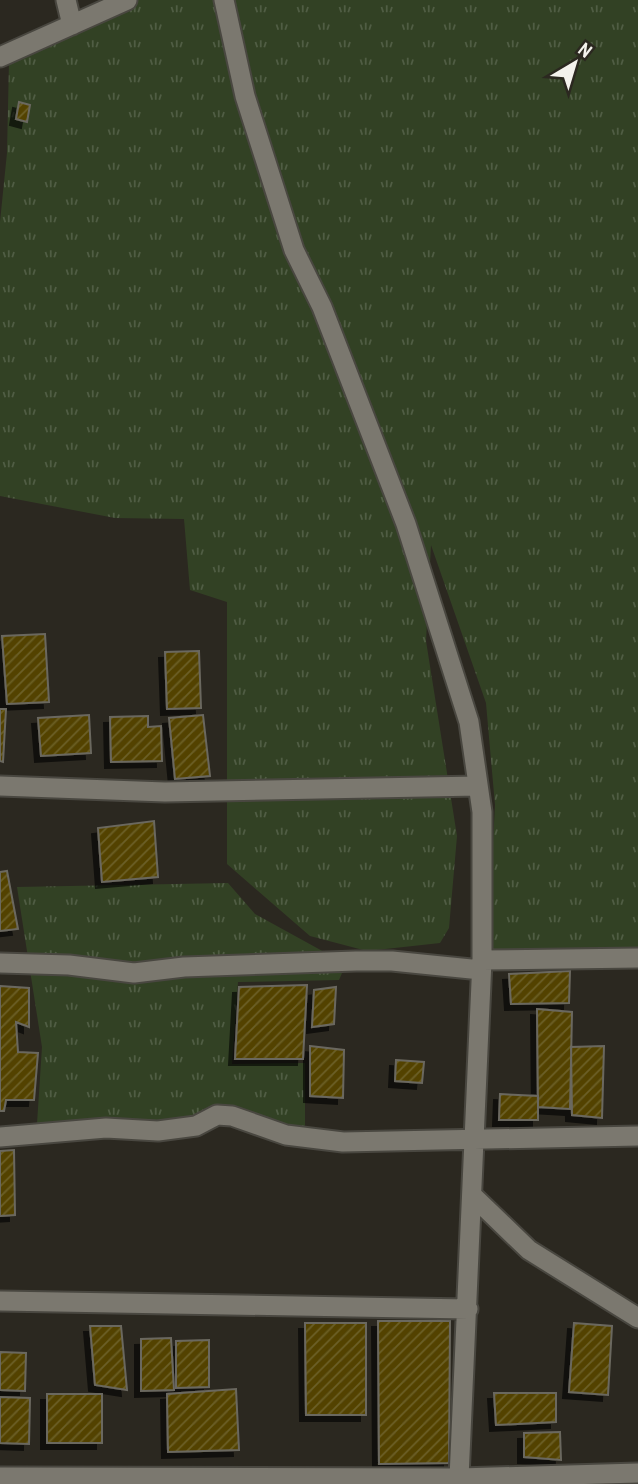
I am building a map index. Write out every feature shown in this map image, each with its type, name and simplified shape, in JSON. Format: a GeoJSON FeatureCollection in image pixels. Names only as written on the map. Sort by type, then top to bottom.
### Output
{"type":"FeatureCollection","features":[{"type":"Feature","properties":{"kind":"street"},"geometry":{"type":"LineString","coordinates":[[66,0],[72,25]]}},
{"type":"Feature","properties":{"kind":"street"},"geometry":{"type":"LineString","coordinates":[[0,57],[127,0]]}},
{"type":"Feature","properties":{"kind":"street"},"geometry":{"type":"LineString","coordinates":[[224,0],[245,96],[294,250],[322,307],[406,524],[469,722],[478,786],[483,855],[482,965],[459,1478]]}},
{"type":"Feature","properties":{"kind":"street"},"geometry":{"type":"LineString","coordinates":[[0,786],[164,792],[478,786]]}},
{"type":"Feature","properties":{"kind":"street"},"geometry":{"type":"LineString","coordinates":[[0,963],[69,965],[134,973],[184,967],[356,961],[482,965],[638,958]]}},
{"type":"Feature","properties":{"kind":"street"},"geometry":{"type":"LineString","coordinates":[[0,1137],[106,1128],[158,1131],[196,1126],[217,1115],[232,1116],[286,1135],[344,1142],[638,1136]]}},
{"type":"Feature","properties":{"kind":"street"},"geometry":{"type":"LineString","coordinates":[[473,1196],[528,1251],[638,1318]]}},
{"type":"Feature","properties":{"kind":"street"},"geometry":{"type":"LineString","coordinates":[[0,1301],[468,1309]]}},
{"type":"Feature","properties":{"kind":"street"},"geometry":{"type":"LineString","coordinates":[[0,1477],[459,1478],[638,1473]]}},
{"type":"Feature","properties":{"kind":"green space"},"geometry":{"type":"Polygon","coordinates":[[[128,0],[638,0],[638,951],[487,957],[495,805],[486,703],[431,545],[426,641],[457,836],[449,928],[440,943],[367,951],[310,936],[227,864],[227,602],[190,590],[184,519],[115,518],[0,496],[0,222],[7,153],[9,62],[128,0]]]}},
{"type":"Feature","properties":{"kind":"green space"},"geometry":{"type":"Polygon","coordinates":[[[228,883],[255,914],[346,964],[339,980],[238,982],[232,1064],[305,1063],[305,1133],[227,1108],[179,1120],[37,1124],[42,1047],[17,887],[228,883]]]}},
{"type":"Feature","properties":{"kind":"building"},"geometry":{"type":"Polygon","coordinates":[[[19,102],[30,105],[27,122],[16,119],[19,102]]]}},
{"type":"Feature","properties":{"kind":"building"},"geometry":{"type":"Polygon","coordinates":[[[45,634],[49,702],[7,704],[2,636],[45,634]]]}},
{"type":"Feature","properties":{"kind":"building"},"geometry":{"type":"Polygon","coordinates":[[[199,651],[201,708],[167,709],[165,652],[199,651]]]}},
{"type":"Feature","properties":{"kind":"building"},"geometry":{"type":"Polygon","coordinates":[[[0,709],[6,709],[3,762],[0,761],[0,709]]]}},
{"type":"Feature","properties":{"kind":"building"},"geometry":{"type":"Polygon","coordinates":[[[89,715],[91,753],[41,756],[38,718],[89,715]]]}},
{"type":"Feature","properties":{"kind":"building"},"geometry":{"type":"Polygon","coordinates":[[[203,715],[210,776],[175,779],[169,718],[203,715]]]}},
{"type":"Feature","properties":{"kind":"building"},"geometry":{"type":"Polygon","coordinates":[[[148,716],[148,727],[161,726],[162,761],[111,762],[110,717],[148,716]]]}},
{"type":"Feature","properties":{"kind":"building"},"geometry":{"type":"Polygon","coordinates":[[[154,821],[158,877],[102,882],[98,828],[154,821]]]}},
{"type":"Feature","properties":{"kind":"building"},"geometry":{"type":"Polygon","coordinates":[[[7,871],[18,929],[0,931],[0,872],[7,871]]]}},
{"type":"Feature","properties":{"kind":"building"},"geometry":{"type":"Polygon","coordinates":[[[570,971],[569,1003],[511,1004],[509,974],[570,971]]]}},
{"type":"Feature","properties":{"kind":"building"},"geometry":{"type":"Polygon","coordinates":[[[307,985],[303,1059],[235,1059],[239,987],[307,985]]]}},
{"type":"Feature","properties":{"kind":"building"},"geometry":{"type":"Polygon","coordinates":[[[0,986],[29,988],[29,1027],[16,1022],[18,1052],[38,1053],[34,1100],[6,1100],[4,1111],[0,1111],[0,986]]]}},
{"type":"Feature","properties":{"kind":"building"},"geometry":{"type":"Polygon","coordinates":[[[336,987],[334,1024],[312,1027],[314,990],[336,987]]]}},
{"type":"Feature","properties":{"kind":"building"},"geometry":{"type":"Polygon","coordinates":[[[537,1009],[572,1012],[570,1109],[538,1107],[537,1009]]]}},
{"type":"Feature","properties":{"kind":"building"},"geometry":{"type":"Polygon","coordinates":[[[310,1046],[344,1050],[343,1098],[310,1096],[310,1046]]]}},
{"type":"Feature","properties":{"kind":"building"},"geometry":{"type":"Polygon","coordinates":[[[604,1046],[602,1118],[572,1115],[571,1047],[604,1046]]]}},
{"type":"Feature","properties":{"kind":"building"},"geometry":{"type":"Polygon","coordinates":[[[396,1060],[424,1062],[422,1083],[395,1081],[396,1060]]]}},
{"type":"Feature","properties":{"kind":"building"},"geometry":{"type":"Polygon","coordinates":[[[500,1094],[538,1096],[538,1120],[499,1120],[500,1094]]]}},
{"type":"Feature","properties":{"kind":"building"},"geometry":{"type":"Polygon","coordinates":[[[14,1150],[15,1215],[0,1216],[0,1151],[14,1150]]]}},
{"type":"Feature","properties":{"kind":"building"},"geometry":{"type":"Polygon","coordinates":[[[378,1321],[450,1321],[449,1463],[379,1464],[378,1321]]]}},
{"type":"Feature","properties":{"kind":"building"},"geometry":{"type":"Polygon","coordinates":[[[305,1323],[366,1323],[366,1415],[306,1415],[305,1323]]]}},
{"type":"Feature","properties":{"kind":"building"},"geometry":{"type":"Polygon","coordinates":[[[574,1323],[612,1326],[608,1395],[569,1392],[574,1323]]]}},
{"type":"Feature","properties":{"kind":"building"},"geometry":{"type":"Polygon","coordinates":[[[90,1326],[121,1326],[127,1390],[95,1385],[90,1326]]]}},
{"type":"Feature","properties":{"kind":"building"},"geometry":{"type":"Polygon","coordinates":[[[171,1338],[174,1390],[141,1391],[141,1339],[171,1338]]]}},
{"type":"Feature","properties":{"kind":"building"},"geometry":{"type":"Polygon","coordinates":[[[209,1340],[209,1387],[176,1388],[176,1341],[209,1340]]]}},
{"type":"Feature","properties":{"kind":"building"},"geometry":{"type":"Polygon","coordinates":[[[0,1352],[26,1353],[25,1391],[0,1390],[0,1352]]]}},
{"type":"Feature","properties":{"kind":"building"},"geometry":{"type":"Polygon","coordinates":[[[236,1389],[239,1450],[168,1452],[167,1394],[236,1389]]]}},
{"type":"Feature","properties":{"kind":"building"},"geometry":{"type":"Polygon","coordinates":[[[494,1393],[556,1393],[556,1422],[496,1425],[494,1393]]]}},
{"type":"Feature","properties":{"kind":"building"},"geometry":{"type":"Polygon","coordinates":[[[47,1394],[102,1394],[102,1443],[47,1443],[47,1394]]]}},
{"type":"Feature","properties":{"kind":"building"},"geometry":{"type":"Polygon","coordinates":[[[0,1397],[30,1398],[29,1444],[0,1443],[0,1397]]]}},
{"type":"Feature","properties":{"kind":"building"},"geometry":{"type":"Polygon","coordinates":[[[560,1432],[561,1460],[524,1457],[524,1433],[560,1432]]]}}]}
